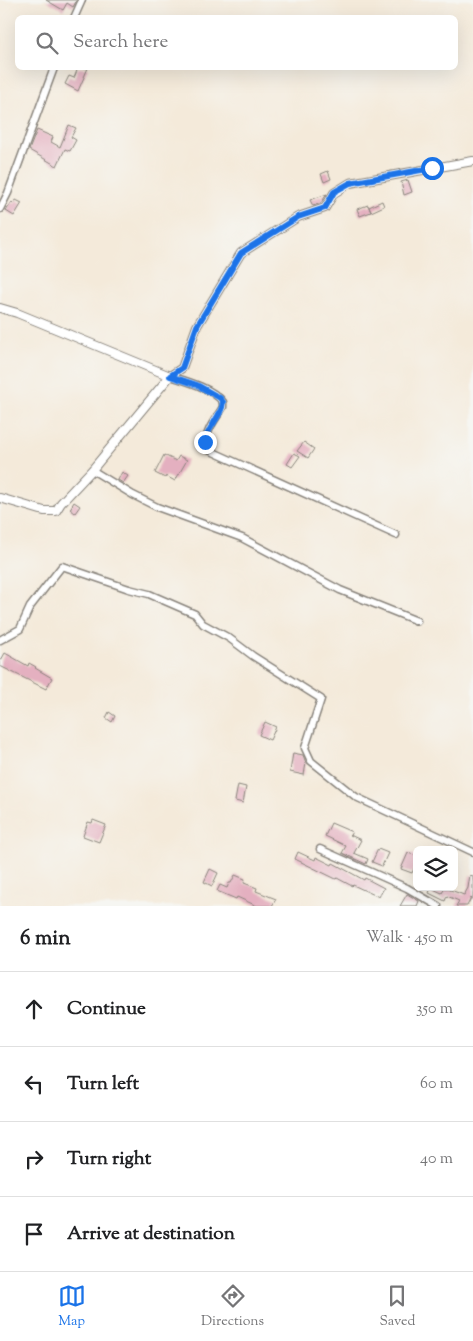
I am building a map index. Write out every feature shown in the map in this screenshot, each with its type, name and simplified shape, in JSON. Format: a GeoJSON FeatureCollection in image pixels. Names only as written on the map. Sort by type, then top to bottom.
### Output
{"type":"FeatureCollection","features":[{"type":"Feature","properties":{"kind":"street"},"geometry":{"type":"LineString","coordinates":[[75,15],[82,0]]}},
{"type":"Feature","properties":{"kind":"street"},"geometry":{"type":"LineString","coordinates":[[0,209],[8,193],[53,70]]}},
{"type":"Feature","properties":{"kind":"street"},"geometry":{"type":"LineString","coordinates":[[0,498],[44,511],[56,511],[170,376],[182,368],[197,326],[241,253],[298,217],[325,208],[334,192],[350,183],[473,161]]}},
{"type":"Feature","properties":{"kind":"street"},"geometry":{"type":"LineString","coordinates":[[0,308],[17,313],[170,376],[197,385],[220,398],[223,402],[222,408],[206,436],[206,446],[211,451],[396,535]]}},
{"type":"Feature","properties":{"kind":"street"},"geometry":{"type":"LineString","coordinates":[[92,470],[157,507],[242,538],[340,590],[417,622]]}},
{"type":"Feature","properties":{"kind":"street"},"geometry":{"type":"LineString","coordinates":[[0,640],[20,628],[30,606],[62,566],[148,594],[195,614],[203,624],[229,638],[253,656],[321,699],[305,748],[311,761],[356,797],[473,852]]}},
{"type":"Feature","properties":{"kind":"street"},"geometry":{"type":"LineString","coordinates":[[320,848],[407,888],[438,906]]}},
{"type":"Feature","properties":{"kind":"building"},"geometry":{"type":"Polygon","coordinates":[[[46,0],[77,0],[73,7],[67,3],[63,10],[46,0]]]}},
{"type":"Feature","properties":{"kind":"building"},"geometry":{"type":"Polygon","coordinates":[[[77,70],[87,70],[78,91],[65,84],[69,76],[74,78],[77,70]]]}},
{"type":"Feature","properties":{"kind":"building"},"geometry":{"type":"Polygon","coordinates":[[[69,125],[76,128],[71,137],[76,140],[70,151],[65,149],[57,166],[29,150],[37,130],[53,137],[51,142],[60,147],[69,125]]]}},
{"type":"Feature","properties":{"kind":"building"},"geometry":{"type":"Polygon","coordinates":[[[328,171],[331,179],[324,182],[321,174],[328,171]]]}},
{"type":"Feature","properties":{"kind":"building"},"geometry":{"type":"Polygon","coordinates":[[[408,180],[412,192],[404,195],[401,182],[408,180]]]}},
{"type":"Feature","properties":{"kind":"building"},"geometry":{"type":"Polygon","coordinates":[[[327,194],[321,203],[313,206],[310,200],[327,194]]]}},
{"type":"Feature","properties":{"kind":"building"},"geometry":{"type":"Polygon","coordinates":[[[16,200],[22,203],[14,216],[6,211],[12,202],[14,204],[16,200]]]}},
{"type":"Feature","properties":{"kind":"building"},"geometry":{"type":"Polygon","coordinates":[[[382,201],[384,206],[371,212],[369,207],[382,201]]]}},
{"type":"Feature","properties":{"kind":"building"},"geometry":{"type":"Polygon","coordinates":[[[368,205],[371,212],[360,216],[357,209],[368,205]]]}},
{"type":"Feature","properties":{"kind":"building"},"geometry":{"type":"Polygon","coordinates":[[[304,442],[314,449],[308,458],[297,451],[304,442]]]}},
{"type":"Feature","properties":{"kind":"building"},"geometry":{"type":"Polygon","coordinates":[[[294,453],[300,456],[292,467],[287,464],[294,453]]]}},
{"type":"Feature","properties":{"kind":"building"},"geometry":{"type":"Polygon","coordinates":[[[164,455],[176,461],[179,456],[187,460],[175,481],[155,473],[164,455]]]}},
{"type":"Feature","properties":{"kind":"building"},"geometry":{"type":"Polygon","coordinates":[[[122,472],[128,476],[123,483],[118,480],[122,472]]]}},
{"type":"Feature","properties":{"kind":"building"},"geometry":{"type":"Polygon","coordinates":[[[74,502],[80,506],[75,513],[70,509],[74,502]]]}},
{"type":"Feature","properties":{"kind":"building"},"geometry":{"type":"Polygon","coordinates":[[[5,653],[28,666],[29,663],[52,678],[46,689],[0,666],[5,653]]]}},
{"type":"Feature","properties":{"kind":"building"},"geometry":{"type":"Polygon","coordinates":[[[109,712],[115,716],[112,722],[106,718],[109,712]]]}},
{"type":"Feature","properties":{"kind":"building"},"geometry":{"type":"Polygon","coordinates":[[[265,722],[276,727],[270,740],[259,735],[265,722]]]}},
{"type":"Feature","properties":{"kind":"building"},"geometry":{"type":"Polygon","coordinates":[[[293,753],[303,755],[306,763],[304,775],[290,772],[293,753]]]}},
{"type":"Feature","properties":{"kind":"building"},"geometry":{"type":"Polygon","coordinates":[[[238,785],[246,787],[243,803],[235,801],[238,785]]]}},
{"type":"Feature","properties":{"kind":"building"},"geometry":{"type":"Polygon","coordinates":[[[93,820],[106,825],[99,842],[83,836],[88,822],[92,823],[93,820]]]}},
{"type":"Feature","properties":{"kind":"building"},"geometry":{"type":"Polygon","coordinates":[[[331,823],[352,832],[350,835],[361,840],[354,853],[368,859],[366,864],[342,853],[346,846],[325,836],[331,823]]]}},
{"type":"Feature","properties":{"kind":"building"},"geometry":{"type":"Polygon","coordinates":[[[378,849],[388,853],[382,866],[372,862],[378,849]]]}},
{"type":"Feature","properties":{"kind":"building"},"geometry":{"type":"Polygon","coordinates":[[[298,852],[315,860],[316,857],[332,865],[333,863],[364,880],[365,878],[384,888],[379,897],[352,886],[295,859],[298,852]]]}},
{"type":"Feature","properties":{"kind":"building"},"geometry":{"type":"Polygon","coordinates":[[[408,853],[413,855],[412,873],[401,869],[408,853]]]}},
{"type":"Feature","properties":{"kind":"building"},"geometry":{"type":"Polygon","coordinates":[[[210,869],[218,873],[212,886],[204,882],[210,869]]]}},
{"type":"Feature","properties":{"kind":"building"},"geometry":{"type":"Polygon","coordinates":[[[235,875],[245,879],[244,883],[257,888],[256,891],[276,899],[272,906],[257,906],[217,891],[220,885],[227,888],[235,875]]]}},
{"type":"Feature","properties":{"kind":"building"},"geometry":{"type":"Polygon","coordinates":[[[470,875],[473,876],[473,900],[471,898],[467,906],[456,906],[459,901],[447,896],[445,901],[429,893],[430,891],[442,893],[443,891],[453,891],[464,895],[468,888],[470,875]]]}},
{"type":"Feature","properties":{"kind":"building"},"geometry":{"type":"Polygon","coordinates":[[[407,894],[419,901],[417,906],[400,906],[407,894]]]}},
{"type":"Feature","properties":{"kind":"route"},"geometry":{"type":"LineString","coordinates":[[205,442],[206,436],[222,408],[223,402],[220,398],[197,385],[170,376],[182,368],[197,326],[241,253],[298,217],[325,208],[334,192],[350,183],[432,168]]}}]}
